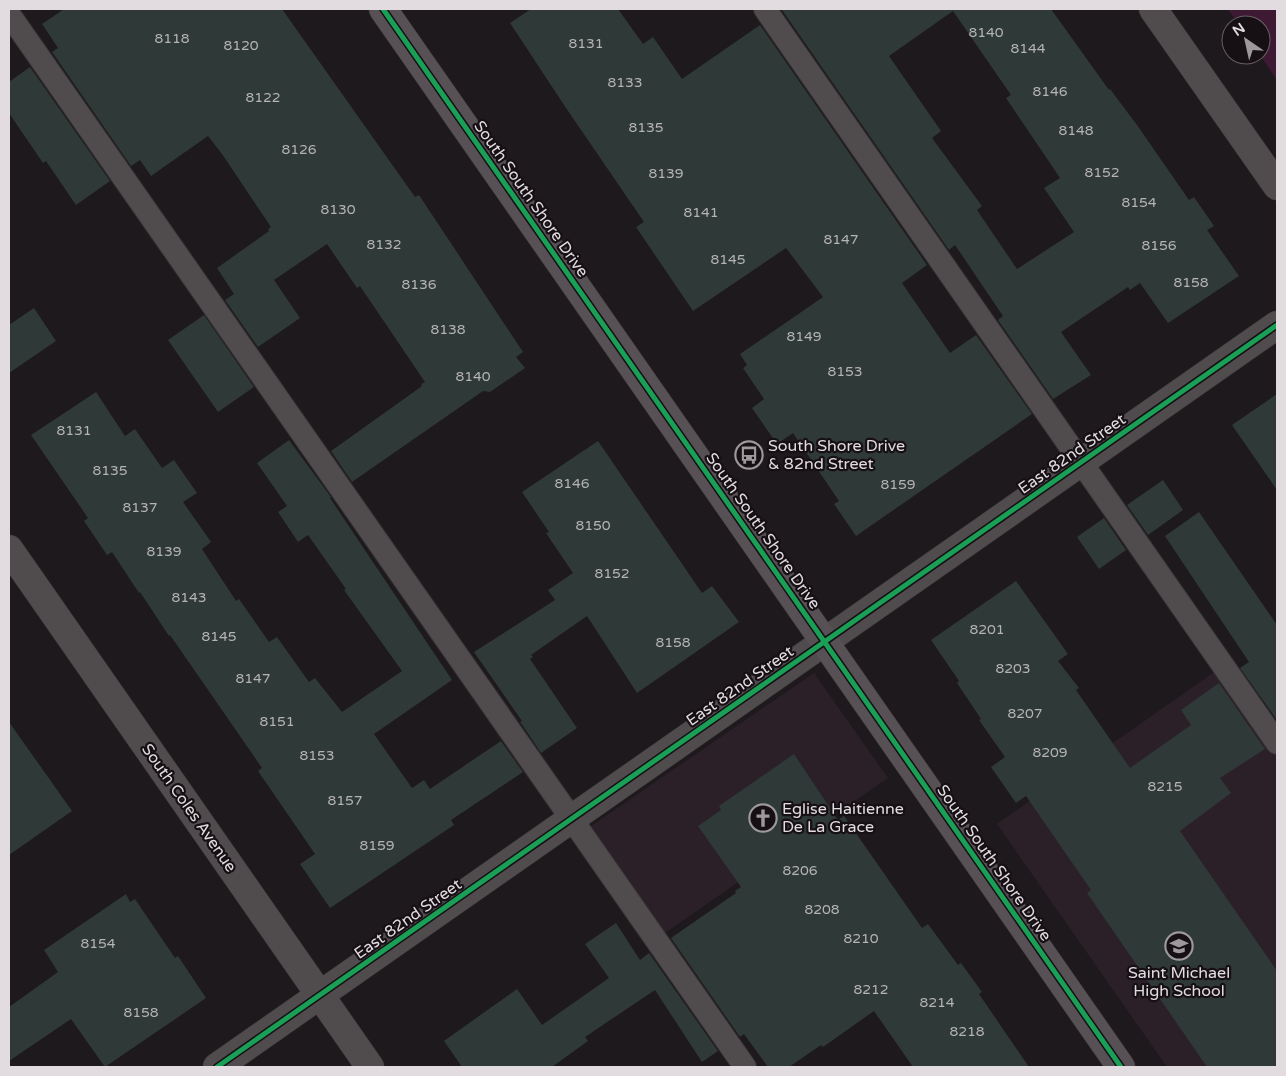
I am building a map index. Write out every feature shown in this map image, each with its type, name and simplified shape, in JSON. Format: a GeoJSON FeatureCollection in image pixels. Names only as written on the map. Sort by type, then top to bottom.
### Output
{"type":"FeatureCollection","features":[{"type":"Feature","properties":{"kind":"street","name":"South South Shore Drive"},"geometry":{"type":"LineString","coordinates":[[383,9],[1121,1067]]}},
{"type":"Feature","properties":{"kind":"street"},"geometry":{"type":"LineString","coordinates":[[1153,9],[1277,186]]}},
{"type":"Feature","properties":{"kind":"street","name":"East 82nd Street"},"geometry":{"type":"LineString","coordinates":[[217,1067],[1277,326]]}},
{"type":"Feature","properties":{"kind":"street","name":"South Coles Avenue"},"geometry":{"type":"LineString","coordinates":[[9,549],[370,1067]]}},
{"type":"Feature","properties":{"kind":"lane"},"geometry":{"type":"LineString","coordinates":[[766,9],[1277,743]]}},
{"type":"Feature","properties":{"kind":"lane"},"geometry":{"type":"LineString","coordinates":[[9,14],[745,1067]]}},
{"type":"Feature","properties":{"kind":"shaded area"},"geometry":{"type":"Polygon","coordinates":[[[1228,9],[1277,9],[1277,80],[1267,65],[1271,65],[1271,15],[1232,15],[1228,9]]]}},
{"type":"Feature","properties":{"kind":"shaded area","name":"Saint Michael High School"},"geometry":{"type":"Polygon","coordinates":[[[1223,666],[1277,743],[1277,1067],[1167,1067],[997,824],[1223,666]]]}},
{"type":"Feature","properties":{"kind":"shaded area"},"geometry":{"type":"Polygon","coordinates":[[[814,673],[888,778],[655,940],[581,833],[814,673]]]}},
{"type":"Feature","properties":{"kind":"building"},"geometry":{"type":"Polygon","coordinates":[[[64,9],[282,9],[415,197],[419,195],[523,352],[516,357],[525,368],[490,392],[483,391],[352,482],[331,451],[425,382],[360,286],[357,288],[327,244],[274,280],[300,318],[258,347],[225,300],[234,294],[217,268],[269,231],[268,229],[271,227],[208,136],[151,176],[140,160],[131,166],[52,52],[58,48],[42,24],[64,9]]]}},
{"type":"Feature","properties":{"kind":"building"},"geometry":{"type":"Polygon","coordinates":[[[531,9],[618,9],[643,44],[653,37],[682,79],[760,25],[927,265],[902,283],[950,353],[976,335],[1032,414],[856,536],[834,504],[839,501],[793,433],[777,444],[752,408],[764,399],[743,368],[747,365],[740,354],[823,297],[786,248],[693,311],[636,227],[644,222],[510,23],[531,9]]]}},
{"type":"Feature","properties":{"kind":"building"},"geometry":{"type":"Polygon","coordinates":[[[1051,9],[1109,90],[1137,125],[1189,200],[1194,197],[1214,226],[1207,230],[1239,276],[1168,323],[1140,283],[1130,290],[1128,287],[1061,332],[1091,375],[1053,399],[998,320],[1003,316],[955,245],[949,250],[782,10],[1051,9]],[[953,11],[889,56],[941,131],[932,138],[982,206],[977,210],[1017,269],[1074,232],[1044,188],[1060,178],[1006,98],[1011,95],[953,11]]]}},
{"type":"Feature","properties":{"kind":"building"},"geometry":{"type":"Polygon","coordinates":[[[30,67],[110,181],[76,205],[46,161],[43,163],[9,113],[9,82],[30,67]]]}},
{"type":"Feature","properties":{"kind":"building"},"geometry":{"type":"Polygon","coordinates":[[[34,308],[56,341],[9,373],[9,325],[34,308]]]}},
{"type":"Feature","properties":{"kind":"building"},"geometry":{"type":"Polygon","coordinates":[[[204,315],[254,387],[218,412],[168,340],[204,315]]]}},
{"type":"Feature","properties":{"kind":"building"},"geometry":{"type":"Polygon","coordinates":[[[96,392],[125,436],[135,429],[162,468],[174,460],[197,493],[183,502],[211,542],[202,549],[236,601],[239,599],[269,642],[277,637],[309,682],[315,678],[342,712],[402,671],[344,590],[346,589],[308,535],[298,542],[278,512],[287,506],[257,463],[289,440],[331,497],[452,680],[374,734],[412,788],[424,780],[430,789],[501,741],[523,772],[451,820],[454,825],[330,908],[300,864],[315,854],[258,771],[262,768],[112,552],[107,555],[84,521],[88,518],[31,435],[96,392]]]}},
{"type":"Feature","properties":{"kind":"building"},"geometry":{"type":"Polygon","coordinates":[[[1277,394],[1277,490],[1232,425],[1277,394]]]}},
{"type":"Feature","properties":{"kind":"building"},"geometry":{"type":"Polygon","coordinates":[[[598,441],[702,593],[712,586],[739,622],[637,693],[587,616],[531,655],[533,657],[530,659],[577,728],[541,753],[520,722],[522,721],[474,652],[555,600],[548,590],[573,573],[546,533],[549,532],[522,492],[598,441]]]}},
{"type":"Feature","properties":{"kind":"building"},"geometry":{"type":"Polygon","coordinates":[[[1163,480],[1183,510],[1148,535],[1127,505],[1163,480]]]}},
{"type":"Feature","properties":{"kind":"building"},"geometry":{"type":"Polygon","coordinates":[[[1199,512],[1277,625],[1277,720],[1240,668],[1249,662],[1165,536],[1199,512]]]}},
{"type":"Feature","properties":{"kind":"building"},"geometry":{"type":"Polygon","coordinates":[[[1104,518],[1126,550],[1099,569],[1077,537],[1104,518]]]}},
{"type":"Feature","properties":{"kind":"building","name":"Saint Michael High School"},"geometry":{"type":"Polygon","coordinates":[[[1016,581],[1068,654],[1058,661],[1079,688],[1076,690],[1130,768],[1191,725],[1181,710],[1219,683],[1265,749],[1220,778],[1231,793],[1180,831],[1277,971],[1277,1067],[1207,1067],[1087,893],[1091,890],[1026,796],[1016,803],[991,767],[1005,757],[979,720],[981,719],[957,683],[959,681],[931,640],[1016,581]]]}},
{"type":"Feature","properties":{"kind":"building"},"geometry":{"type":"Polygon","coordinates":[[[9,722],[72,811],[9,855],[9,722]]]}},
{"type":"Feature","properties":{"kind":"building"},"geometry":{"type":"Polygon","coordinates":[[[794,754],[838,820],[844,816],[922,928],[928,924],[958,965],[961,963],[982,992],[979,994],[1029,1067],[913,1067],[874,1011],[823,1047],[821,1045],[789,1067],[768,1067],[744,1034],[740,1037],[671,938],[736,893],[735,891],[741,887],[698,826],[721,810],[719,806],[794,754]]]}},
{"type":"Feature","properties":{"kind":"building"},"geometry":{"type":"Polygon","coordinates":[[[126,894],[130,902],[135,899],[175,958],[178,956],[206,998],[105,1067],[71,1019],[9,1061],[9,1007],[58,972],[44,950],[126,894]]]}},
{"type":"Feature","properties":{"kind":"building"},"geometry":{"type":"Polygon","coordinates":[[[616,923],[640,960],[649,953],[718,1051],[702,1062],[655,990],[585,1037],[588,1041],[552,1067],[462,1067],[444,1041],[517,989],[542,1025],[609,978],[585,944],[616,923]]]}},
{"type":"Feature","properties":{"kind":"cycle path"},"geometry":{"type":"LineString","coordinates":[[383,9],[1121,1067]]}},
{"type":"Feature","properties":{"kind":"cycle path"},"geometry":{"type":"LineString","coordinates":[[217,1067],[1277,325]]}},
{"type":"Feature","properties":{"kind":"place","name":"South Shore Drive & 82nd Street"},"geometry":{"type":"Point","coordinates":[749,455]}},
{"type":"Feature","properties":{"kind":"place","name":"Eglise Haitienne De La Grace"},"geometry":{"type":"Point","coordinates":[763,818]}},
{"type":"Feature","properties":{"kind":"place","name":"Saint Michael High School"},"geometry":{"type":"Point","coordinates":[1179,946]}}]}
